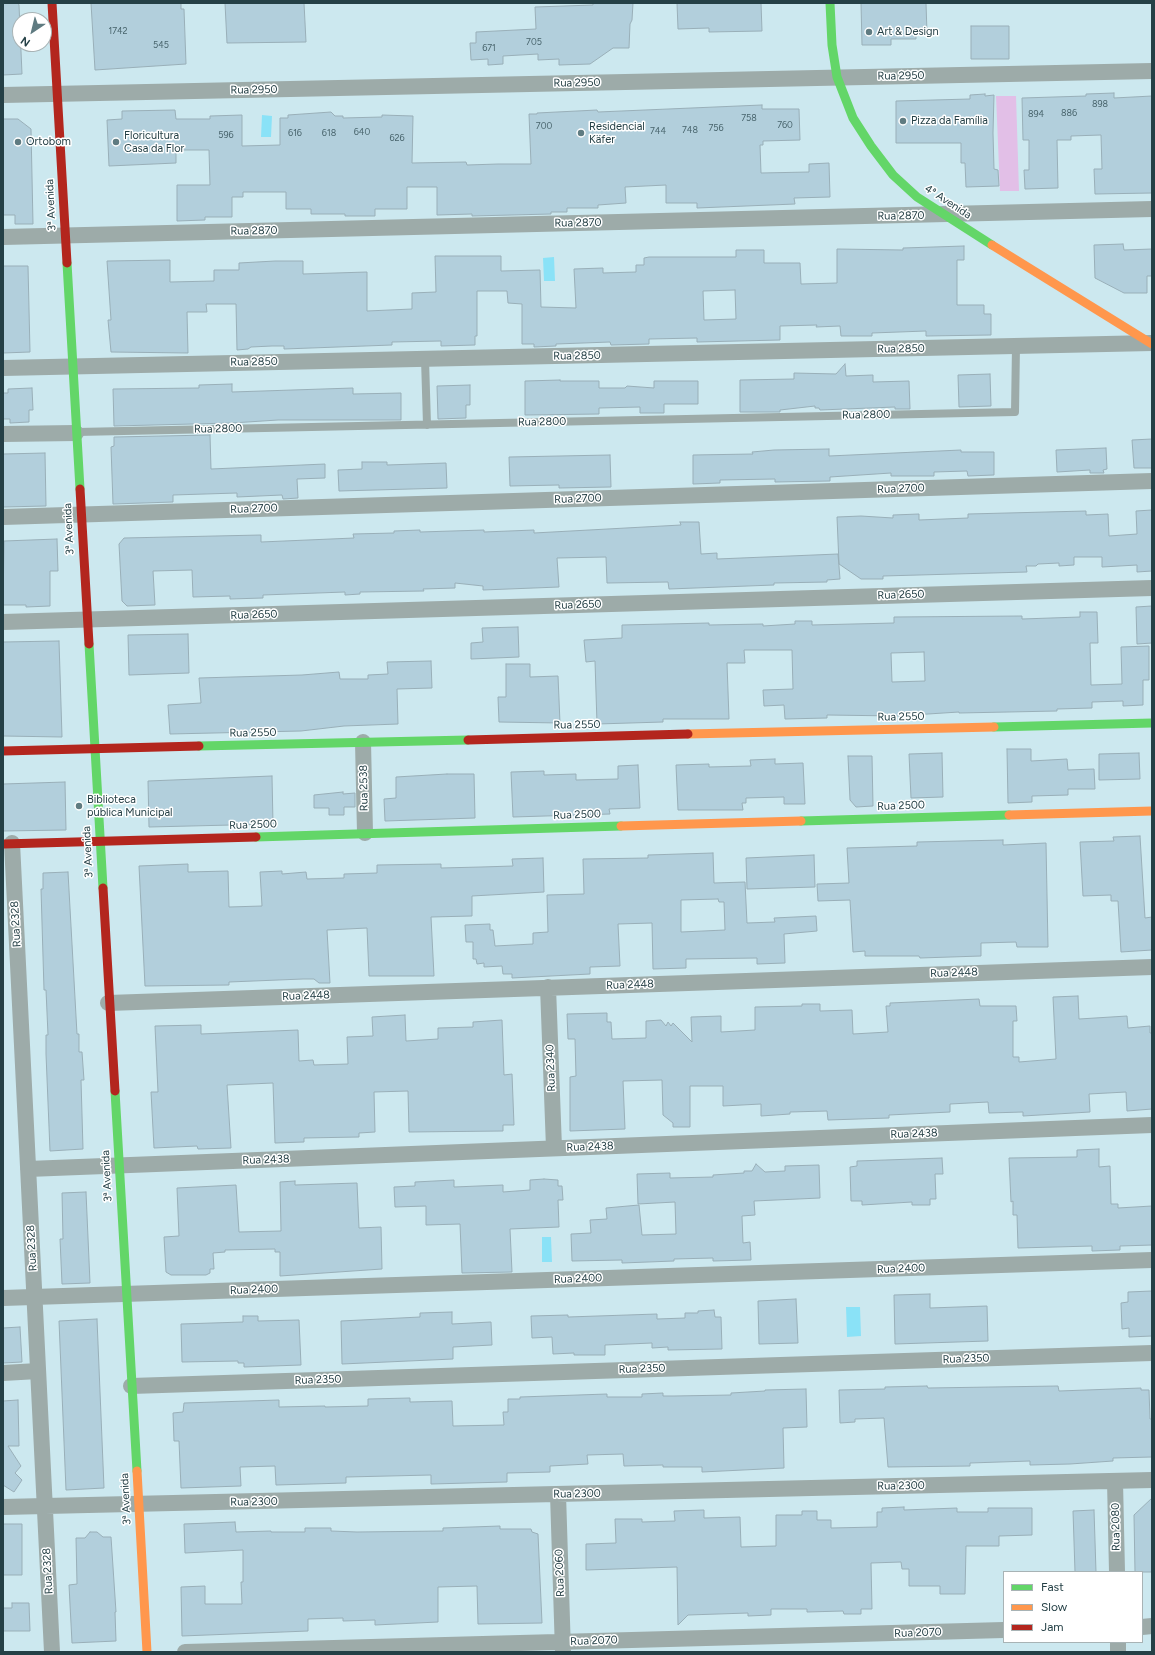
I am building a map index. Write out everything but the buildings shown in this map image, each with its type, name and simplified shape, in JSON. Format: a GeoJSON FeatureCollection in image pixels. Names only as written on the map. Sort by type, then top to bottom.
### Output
{"type":"FeatureCollection","features":[{"type":"Feature","properties":{"kind":"main road","name":"3ª Avenida"},"geometry":{"type":"LineString","coordinates":[[52,3],[108,1003],[147,1652]]}},
{"type":"Feature","properties":{"kind":"main road","name":"4ª Avenida"},"geometry":{"type":"LineString","coordinates":[[830,3],[837,77],[853,118],[871,146],[893,175],[917,197],[1151,344]]}},
{"type":"Feature","properties":{"kind":"main road","name":"Rua 2550"},"geometry":{"type":"LineString","coordinates":[[3,751],[1152,723]]}},
{"type":"Feature","properties":{"kind":"main road","name":"Rua 2500"},"geometry":{"type":"LineString","coordinates":[[7,844],[1152,811]]}},
{"type":"Feature","properties":{"kind":"street","name":"Rua 2950"},"geometry":{"type":"LineString","coordinates":[[3,95],[1152,71]]}},
{"type":"Feature","properties":{"kind":"street","name":"Rua 2870"},"geometry":{"type":"LineString","coordinates":[[3,237],[1152,209]]}},
{"type":"Feature","properties":{"kind":"street","name":"Rua 2850"},"geometry":{"type":"LineString","coordinates":[[3,368],[1151,344]]}},
{"type":"Feature","properties":{"kind":"street","name":"Rua 2800"},"geometry":{"type":"LineString","coordinates":[[3,434],[76,432]]}},
{"type":"Feature","properties":{"kind":"street","name":"Rua 2700"},"geometry":{"type":"LineString","coordinates":[[3,517],[1152,481]]}},
{"type":"Feature","properties":{"kind":"street","name":"Rua 2650"},"geometry":{"type":"LineString","coordinates":[[3,622],[1152,588]]}},
{"type":"Feature","properties":{"kind":"street","name":"Rua 2538"},"geometry":{"type":"LineString","coordinates":[[363,742],[365,834]]}},
{"type":"Feature","properties":{"kind":"street","name":"Rua 2328"},"geometry":{"type":"LineString","coordinates":[[7,844],[28,1169],[52,1652]]}},
{"type":"Feature","properties":{"kind":"street","name":"Rua 2448"},"geometry":{"type":"LineString","coordinates":[[108,1003],[1152,966]]}},
{"type":"Feature","properties":{"kind":"street","name":"Rua 2340"},"geometry":{"type":"LineString","coordinates":[[548,988],[554,1148]]}},
{"type":"Feature","properties":{"kind":"street","name":"Rua 2438"},"geometry":{"type":"LineString","coordinates":[[28,1169],[1152,1125]]}},
{"type":"Feature","properties":{"kind":"street","name":"Rua 2400"},"geometry":{"type":"LineString","coordinates":[[3,1298],[1152,1260]]}},
{"type":"Feature","properties":{"kind":"street","name":"Rua 2350"},"geometry":{"type":"LineString","coordinates":[[132,1386],[1152,1353]]}},
{"type":"Feature","properties":{"kind":"street"},"geometry":{"type":"LineString","coordinates":[[3,1372],[38,1371]]}},
{"type":"Feature","properties":{"kind":"street","name":"Rua 2300"},"geometry":{"type":"LineString","coordinates":[[3,1507],[1152,1480]]}},
{"type":"Feature","properties":{"kind":"street","name":"Rua 2080"},"geometry":{"type":"LineString","coordinates":[[1115,1481],[1117,1571]]}},
{"type":"Feature","properties":{"kind":"street","name":"Rua 2060"},"geometry":{"type":"LineString","coordinates":[[558,1494],[562,1647]]}},
{"type":"Feature","properties":{"kind":"street","name":"Rua 2070"},"geometry":{"type":"LineString","coordinates":[[184,1652],[562,1647],[1003,1630]]}},
{"type":"Feature","properties":{"kind":"lane","name":"Rua 2800"},"geometry":{"type":"LineString","coordinates":[[76,432],[1016,412],[1016,346]]}},
{"type":"Feature","properties":{"kind":"lane"},"geometry":{"type":"LineString","coordinates":[[425,359],[427,425]]}},
{"type":"Feature","properties":{"kind":"shaded area"},"geometry":{"type":"Polygon","coordinates":[[[996,96],[1016,96],[1019,191],[1000,191],[996,96]]]}},
{"type":"Feature","properties":{"kind":"water"},"geometry":{"type":"Polygon","coordinates":[[[262,115],[272,116],[271,137],[261,137],[262,115]]]}},
{"type":"Feature","properties":{"kind":"water"},"geometry":{"type":"Polygon","coordinates":[[[554,257],[555,281],[544,281],[543,258],[554,257]]]}},
{"type":"Feature","properties":{"kind":"water"},"geometry":{"type":"Polygon","coordinates":[[[542,1237],[551,1237],[552,1262],[542,1262],[542,1237]]]}},
{"type":"Feature","properties":{"kind":"water"},"geometry":{"type":"Polygon","coordinates":[[[846,1307],[860,1307],[861,1336],[847,1337],[846,1307]]]}},
{"type":"Feature","properties":{"kind":"traffic: fast"},"geometry":{"type":"LineString","coordinates":[[830,3],[832,45],[837,77],[853,118],[871,146],[893,175],[917,197],[992,245]]}},
{"type":"Feature","properties":{"kind":"traffic: fast"},"geometry":{"type":"LineString","coordinates":[[67,263],[80,489]]}},
{"type":"Feature","properties":{"kind":"traffic: fast"},"geometry":{"type":"LineString","coordinates":[[89,644],[103,888]]}},
{"type":"Feature","properties":{"kind":"traffic: fast"},"geometry":{"type":"LineString","coordinates":[[994,727],[1152,723]]}},
{"type":"Feature","properties":{"kind":"traffic: fast"},"geometry":{"type":"LineString","coordinates":[[199,746],[468,740]]}},
{"type":"Feature","properties":{"kind":"traffic: fast"},"geometry":{"type":"LineString","coordinates":[[801,821],[1009,815]]}},
{"type":"Feature","properties":{"kind":"traffic: fast"},"geometry":{"type":"LineString","coordinates":[[256,837],[621,826]]}},
{"type":"Feature","properties":{"kind":"traffic: fast"},"geometry":{"type":"LineString","coordinates":[[115,1091],[137,1471]]}},
{"type":"Feature","properties":{"kind":"traffic: slow"},"geometry":{"type":"LineString","coordinates":[[992,245],[1152,344]]}},
{"type":"Feature","properties":{"kind":"traffic: slow"},"geometry":{"type":"LineString","coordinates":[[688,734],[994,727]]}},
{"type":"Feature","properties":{"kind":"traffic: slow"},"geometry":{"type":"LineString","coordinates":[[1009,815],[1152,811]]}},
{"type":"Feature","properties":{"kind":"traffic: slow"},"geometry":{"type":"LineString","coordinates":[[621,826],[801,821]]}},
{"type":"Feature","properties":{"kind":"traffic: slow"},"geometry":{"type":"LineString","coordinates":[[137,1471],[147,1652]]}},
{"type":"Feature","properties":{"kind":"traffic: jam"},"geometry":{"type":"LineString","coordinates":[[52,3],[67,263]]}},
{"type":"Feature","properties":{"kind":"traffic: jam"},"geometry":{"type":"LineString","coordinates":[[80,489],[89,644]]}},
{"type":"Feature","properties":{"kind":"traffic: jam"},"geometry":{"type":"LineString","coordinates":[[468,740],[688,734]]}},
{"type":"Feature","properties":{"kind":"traffic: jam"},"geometry":{"type":"LineString","coordinates":[[3,751],[199,746]]}},
{"type":"Feature","properties":{"kind":"traffic: jam"},"geometry":{"type":"LineString","coordinates":[[3,844],[256,837]]}},
{"type":"Feature","properties":{"kind":"traffic: jam"},"geometry":{"type":"LineString","coordinates":[[103,888],[115,1091]]}},
{"type":"Feature","properties":{"kind":"place","name":"Art & Design"},"geometry":{"type":"Point","coordinates":[869,32]}},
{"type":"Feature","properties":{"kind":"place","name":"Pizza da Família"},"geometry":{"type":"Point","coordinates":[903,121]}},
{"type":"Feature","properties":{"kind":"place","name":"Residencial Käfer"},"geometry":{"type":"Point","coordinates":[581,133]}},
{"type":"Feature","properties":{"kind":"place","name":"Ortobom"},"geometry":{"type":"Point","coordinates":[18,142]}},
{"type":"Feature","properties":{"kind":"place","name":"Floricultura Casa da Flor"},"geometry":{"type":"Point","coordinates":[116,142]}},
{"type":"Feature","properties":{"kind":"place","name":"Biblioteca pública Municipal"},"geometry":{"type":"Point","coordinates":[79,806]}}]}
